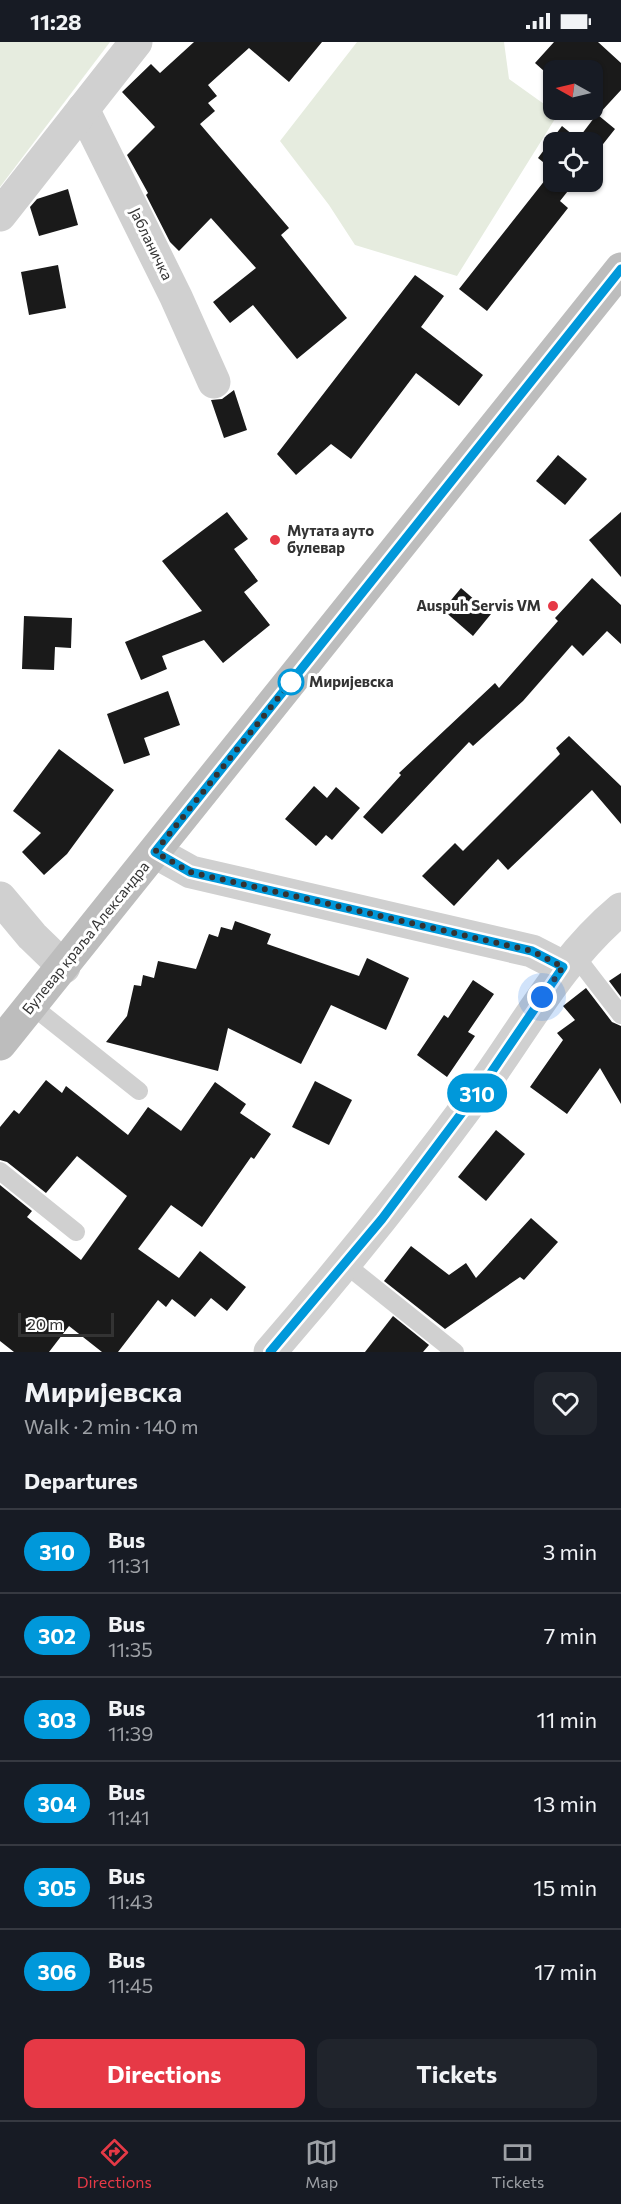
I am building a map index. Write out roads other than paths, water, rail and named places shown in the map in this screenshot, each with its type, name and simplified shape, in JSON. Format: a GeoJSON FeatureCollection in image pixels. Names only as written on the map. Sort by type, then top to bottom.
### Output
{"type":"FeatureCollection","features":[{"type":"Feature","properties":{"kind":"main road","name":"Булевар краља Александра"},"geometry":{"type":"LineString","coordinates":[[0,1044],[621,269]]}},
{"type":"Feature","properties":{"kind":"street"},"geometry":{"type":"LineString","coordinates":[[0,215],[136,42]]}},
{"type":"Feature","properties":{"kind":"street","name":"Јабланичка"},"geometry":{"type":"LineString","coordinates":[[83,108],[176,297],[214,382]]}},
{"type":"Feature","properties":{"kind":"street"},"geometry":{"type":"LineString","coordinates":[[155,852],[190,872],[569,961]]}},
{"type":"Feature","properties":{"kind":"street"},"geometry":{"type":"LineString","coordinates":[[0,898],[32,936],[64,967]]}},
{"type":"Feature","properties":{"kind":"street"},"geometry":{"type":"LineString","coordinates":[[270,1352],[345,1264],[482,1086],[569,961],[621,909]]}},
{"type":"Feature","properties":{"kind":"lane"},"geometry":{"type":"LineString","coordinates":[[569,961],[621,1015]]}},
{"type":"Feature","properties":{"kind":"lane"},"geometry":{"type":"LineString","coordinates":[[32,1005],[139,1091]]}},
{"type":"Feature","properties":{"kind":"lane"},"geometry":{"type":"LineString","coordinates":[[0,1171],[76,1232]]}},
{"type":"Feature","properties":{"kind":"lane"},"geometry":{"type":"LineString","coordinates":[[345,1264],[455,1352]]}},
{"type":"Feature","properties":{"kind":"place","name":"Мутата ауто булевар"},"geometry":{"type":"Point","coordinates":[275,540]}},
{"type":"Feature","properties":{"kind":"place","name":"Auspuh Servis VM"},"geometry":{"type":"Point","coordinates":[553,606]}},
{"type":"Feature","properties":{"kind":"place","name":"Миријевска"},"geometry":{"type":"Point","coordinates":[291,682]}}]}
